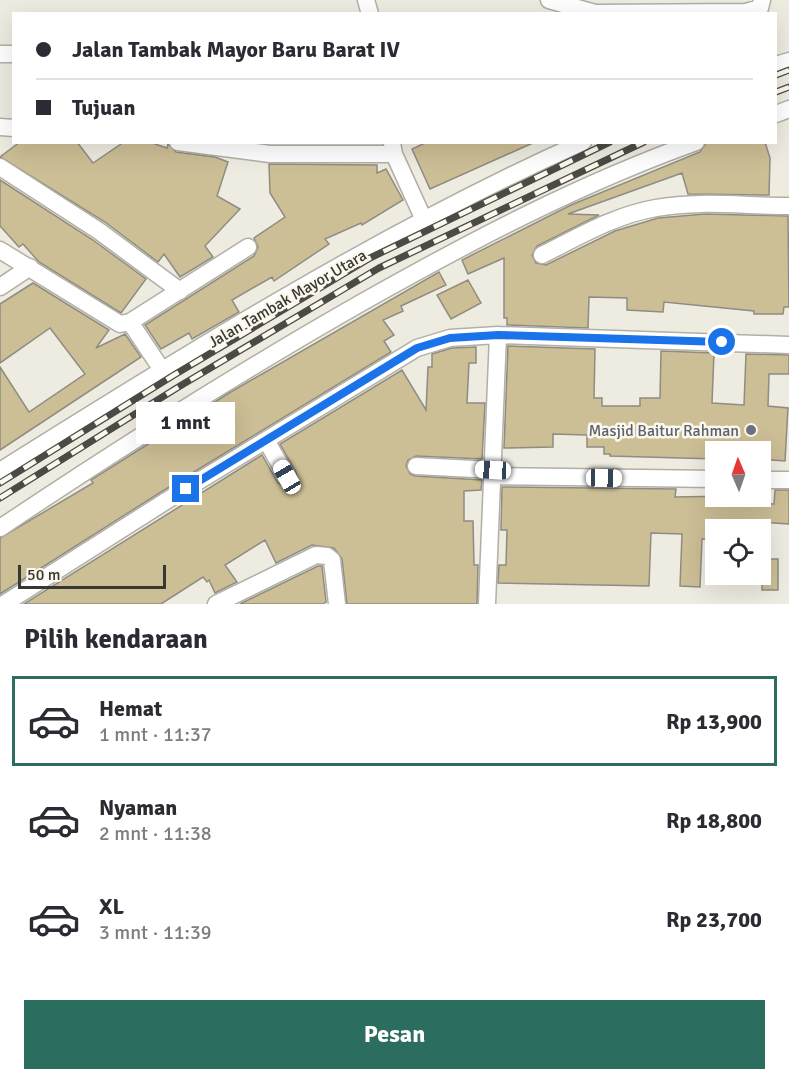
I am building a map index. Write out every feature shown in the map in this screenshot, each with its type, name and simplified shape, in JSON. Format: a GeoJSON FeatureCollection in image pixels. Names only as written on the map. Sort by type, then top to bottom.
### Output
{"type":"FeatureCollection","features":[{"type":"Feature","properties":{"kind":"street"},"geometry":{"type":"LineString","coordinates":[[549,0],[591,12]]}},
{"type":"Feature","properties":{"kind":"street"},"geometry":{"type":"LineString","coordinates":[[746,12],[760,8],[762,0]]}},
{"type":"Feature","properties":{"kind":"street"},"geometry":{"type":"LineString","coordinates":[[193,144],[270,154],[393,148],[424,220]]}},
{"type":"Feature","properties":{"kind":"street","name":"Jalan Tambak Mayor Utara"},"geometry":{"type":"LineString","coordinates":[[0,471],[162,370],[424,220],[580,144]]}},
{"type":"Feature","properties":{"kind":"street"},"geometry":{"type":"LineString","coordinates":[[0,528],[256,363],[427,266],[560,197],[691,144]]}},
{"type":"Feature","properties":{"kind":"street"},"geometry":{"type":"LineString","coordinates":[[0,167],[99,231],[180,291]]}},
{"type":"Feature","properties":{"kind":"street"},"geometry":{"type":"LineString","coordinates":[[542,255],[603,225],[655,208],[676,205],[789,206]]}},
{"type":"Feature","properties":{"kind":"street"},"geometry":{"type":"LineString","coordinates":[[0,250],[120,324],[130,322],[248,247]]}},
{"type":"Feature","properties":{"kind":"street"},"geometry":{"type":"LineString","coordinates":[[0,287],[30,267]]}},
{"type":"Feature","properties":{"kind":"street"},"geometry":{"type":"LineString","coordinates":[[130,322],[162,370]]}},
{"type":"Feature","properties":{"kind":"street"},"geometry":{"type":"LineString","coordinates":[[4,604],[417,348],[450,338],[498,335],[789,345]]}},
{"type":"Feature","properties":{"kind":"street"},"geometry":{"type":"LineString","coordinates":[[487,604],[498,335]]}},
{"type":"Feature","properties":{"kind":"street"},"geometry":{"type":"LineString","coordinates":[[266,440],[287,477]]}},
{"type":"Feature","properties":{"kind":"street"},"geometry":{"type":"LineString","coordinates":[[416,466],[493,473],[705,479]]}},
{"type":"Feature","properties":{"kind":"street"},"geometry":{"type":"LineString","coordinates":[[771,480],[789,480]]}},
{"type":"Feature","properties":{"kind":"street"},"geometry":{"type":"LineString","coordinates":[[216,604],[316,555],[327,556],[332,560],[337,604]]}},
{"type":"Feature","properties":{"kind":"building"},"geometry":{"type":"Polygon","coordinates":[[[17,144],[79,144],[93,163],[121,144],[155,144],[167,148],[168,144],[176,152],[215,157],[228,162],[217,196],[240,209],[205,246],[213,257],[180,277],[164,254],[158,262],[105,222],[0,157],[17,144]]]}},
{"type":"Feature","properties":{"kind":"building"},"geometry":{"type":"Polygon","coordinates":[[[423,144],[531,144],[430,189],[412,149],[423,144]]]}},
{"type":"Feature","properties":{"kind":"building"},"geometry":{"type":"Polygon","coordinates":[[[705,144],[766,144],[770,158],[769,195],[688,194],[682,173],[568,214],[599,215],[537,246],[532,255],[536,263],[546,265],[615,231],[658,218],[705,214],[788,216],[789,307],[784,307],[783,314],[754,314],[754,311],[664,302],[663,312],[627,310],[627,298],[589,297],[588,328],[507,325],[507,318],[504,318],[504,258],[468,274],[462,260],[571,205],[700,152],[705,144]]]}},
{"type":"Feature","properties":{"kind":"building"},"geometry":{"type":"Polygon","coordinates":[[[269,164],[377,165],[377,173],[386,169],[403,200],[362,225],[361,223],[325,239],[329,244],[274,281],[272,277],[232,300],[239,312],[192,339],[189,333],[161,349],[145,325],[254,256],[258,247],[254,238],[285,217],[270,193],[269,164]]]}},
{"type":"Feature","properties":{"kind":"building"},"geometry":{"type":"Polygon","coordinates":[[[0,180],[93,240],[146,279],[121,313],[39,262],[23,244],[19,247],[0,226],[0,180]]]}},
{"type":"Feature","properties":{"kind":"building"},"geometry":{"type":"Polygon","coordinates":[[[439,272],[446,285],[401,306],[403,311],[383,320],[394,335],[384,341],[391,352],[161,492],[0,594],[0,538],[93,483],[91,480],[229,393],[439,272]]]}},
{"type":"Feature","properties":{"kind":"building"},"geometry":{"type":"Polygon","coordinates":[[[468,280],[481,303],[451,319],[437,295],[468,280]]]}},
{"type":"Feature","properties":{"kind":"building"},"geometry":{"type":"Polygon","coordinates":[[[33,283],[109,330],[96,348],[125,334],[141,357],[0,450],[0,367],[29,412],[85,374],[50,328],[0,363],[0,304],[33,283]]]}},
{"type":"Feature","properties":{"kind":"building"},"geometry":{"type":"Polygon","coordinates":[[[508,346],[595,349],[594,398],[602,398],[602,406],[640,406],[640,398],[660,398],[661,351],[714,353],[712,403],[744,405],[746,354],[789,355],[789,374],[769,374],[768,406],[788,408],[785,461],[771,460],[771,441],[705,441],[705,459],[610,456],[610,454],[604,454],[604,447],[587,447],[587,435],[553,434],[553,447],[504,448],[508,346]]]}},
{"type":"Feature","properties":{"kind":"building"},"geometry":{"type":"Polygon","coordinates":[[[476,347],[476,363],[469,363],[467,403],[485,403],[482,459],[416,456],[408,460],[406,466],[410,474],[415,476],[482,480],[481,490],[464,491],[464,521],[473,521],[474,565],[478,565],[477,604],[347,604],[342,559],[334,548],[312,545],[276,563],[265,540],[225,565],[237,582],[215,593],[209,580],[207,582],[203,577],[161,604],[24,604],[262,455],[278,483],[286,487],[293,486],[297,478],[296,472],[280,444],[402,370],[426,410],[428,367],[432,367],[432,354],[452,348],[476,347]]]}},
{"type":"Feature","properties":{"kind":"building"},"geometry":{"type":"Polygon","coordinates":[[[502,487],[676,489],[675,497],[705,496],[705,507],[771,507],[771,504],[774,504],[775,490],[789,490],[789,524],[771,523],[771,519],[705,519],[700,587],[680,586],[682,534],[651,533],[649,586],[498,583],[499,565],[506,565],[507,530],[501,530],[502,487]]]}},
{"type":"Feature","properties":{"kind":"building"},"geometry":{"type":"Polygon","coordinates":[[[771,559],[778,559],[778,590],[762,590],[762,585],[771,585],[771,559]]]}},
{"type":"Feature","properties":{"kind":"building"},"geometry":{"type":"Polygon","coordinates":[[[322,566],[326,602],[323,604],[240,604],[322,566]]]}},
{"type":"Feature","properties":{"kind":"railway"},"geometry":{"type":"LineString","coordinates":[[777,75],[789,70]]}},
{"type":"Feature","properties":{"kind":"railway"},"geometry":{"type":"LineString","coordinates":[[777,92],[789,87]]}},
{"type":"Feature","properties":{"kind":"railway"},"geometry":{"type":"LineString","coordinates":[[0,483],[174,375],[370,258],[606,144]]}},
{"type":"Feature","properties":{"kind":"railway"},"geometry":{"type":"LineString","coordinates":[[0,498],[180,386],[379,268],[640,144]]}},
{"type":"Feature","properties":{"kind":"place","name":"Masjid Baitur Rahman"},"geometry":{"type":"Point","coordinates":[751,430]}},
{"type":"Feature","properties":{"kind":"route"},"geometry":{"type":"LineString","coordinates":[[186,489],[417,348],[450,338],[498,335],[722,342]]}}]}
